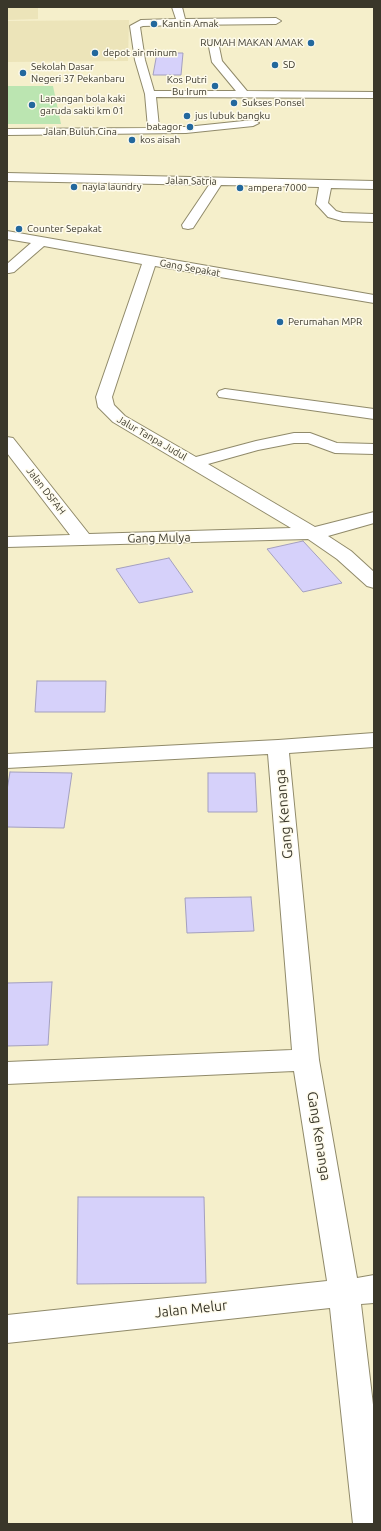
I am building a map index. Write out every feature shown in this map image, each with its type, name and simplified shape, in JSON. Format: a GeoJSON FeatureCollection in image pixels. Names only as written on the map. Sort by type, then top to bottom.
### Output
{"type":"FeatureCollection","features":[{"type":"Feature","properties":{"kind":"street"},"geometry":{"type":"LineString","coordinates":[[177,7],[181,22]]}},
{"type":"Feature","properties":{"kind":"street"},"geometry":{"type":"LineString","coordinates":[[154,132],[150,94],[140,60],[135,26],[140,24],[181,22],[276,21]]}},
{"type":"Feature","properties":{"kind":"street"},"geometry":{"type":"LineString","coordinates":[[213,42],[217,62],[244,94]]}},
{"type":"Feature","properties":{"kind":"street"},"geometry":{"type":"LineString","coordinates":[[150,94],[374,95]]}},
{"type":"Feature","properties":{"kind":"street","name":"Jalan Buluh Cina"},"geometry":{"type":"LineString","coordinates":[[7,132],[154,132],[253,123]]}},
{"type":"Feature","properties":{"kind":"street","name":"Jalan Satria"},"geometry":{"type":"LineString","coordinates":[[7,177],[374,185]]}},
{"type":"Feature","properties":{"kind":"street"},"geometry":{"type":"LineString","coordinates":[[188,225],[218,181]]}},
{"type":"Feature","properties":{"kind":"street"},"geometry":{"type":"LineString","coordinates":[[325,185],[322,204],[332,214],[342,217],[374,218]]}},
{"type":"Feature","properties":{"kind":"street","name":"Gang Sepakat"},"geometry":{"type":"LineString","coordinates":[[7,235],[374,299]]}},
{"type":"Feature","properties":{"kind":"street"},"geometry":{"type":"LineString","coordinates":[[8,270],[42,241]]}},
{"type":"Feature","properties":{"kind":"street","name":"Jalur Tanpa Judul"},"geometry":{"type":"LineString","coordinates":[[150,261],[104,397],[106,407],[119,419],[312,533],[344,555],[374,582]]}},
{"type":"Feature","properties":{"kind":"street"},"geometry":{"type":"LineString","coordinates":[[225,394],[374,414]]}},
{"type":"Feature","properties":{"kind":"street"},"geometry":{"type":"LineString","coordinates":[[194,463],[256,446],[294,438],[310,438],[335,448],[374,449]]}},
{"type":"Feature","properties":{"kind":"street","name":"Jalan DSFAH"},"geometry":{"type":"LineString","coordinates":[[7,442],[84,540]]}},
{"type":"Feature","properties":{"kind":"street","name":"Gang Mulya"},"geometry":{"type":"LineString","coordinates":[[7,542],[312,533],[330,530],[374,517]]}},
{"type":"Feature","properties":{"kind":"street"},"geometry":{"type":"LineString","coordinates":[[7,761],[278,747],[374,740]]}},
{"type":"Feature","properties":{"kind":"street","name":"Gang Kenanga"},"geometry":{"type":"LineString","coordinates":[[278,747],[306,1060],[359,1291],[370,1524]]}},
{"type":"Feature","properties":{"kind":"street"},"geometry":{"type":"LineString","coordinates":[[7,1073],[306,1060]]}},
{"type":"Feature","properties":{"kind":"street","name":"Jalan Melur"},"geometry":{"type":"LineString","coordinates":[[7,1328],[359,1291]]}},
{"type":"Feature","properties":{"kind":"shaded area"},"geometry":{"type":"Polygon","coordinates":[[[7,7],[38,7],[38,19],[7,20],[7,7]]]}},
{"type":"Feature","properties":{"kind":"shaded area"},"geometry":{"type":"Polygon","coordinates":[[[129,20],[128,61],[7,62],[7,21],[129,20]]]}},
{"type":"Feature","properties":{"kind":"green space","name":"Lapangan bola kaki garuda sakti km 01"},"geometry":{"type":"Polygon","coordinates":[[[7,86],[53,86],[61,124],[7,124],[7,86]]]}},
{"type":"Feature","properties":{"kind":"building"},"geometry":{"type":"Polygon","coordinates":[[[157,53],[183,53],[181,75],[153,75],[157,53]]]}},
{"type":"Feature","properties":{"kind":"building"},"geometry":{"type":"Polygon","coordinates":[[[303,541],[342,583],[303,592],[267,549],[303,541]]]}},
{"type":"Feature","properties":{"kind":"building"},"geometry":{"type":"Polygon","coordinates":[[[169,558],[193,592],[139,603],[116,569],[169,558]]]}},
{"type":"Feature","properties":{"kind":"building"},"geometry":{"type":"Polygon","coordinates":[[[37,681],[106,681],[105,712],[35,712],[37,681]]]}},
{"type":"Feature","properties":{"kind":"building"},"geometry":{"type":"Polygon","coordinates":[[[10,772],[72,773],[64,828],[7,827],[7,790],[10,772]]]}},
{"type":"Feature","properties":{"kind":"building"},"geometry":{"type":"Polygon","coordinates":[[[208,773],[255,773],[257,812],[208,812],[208,773]]]}},
{"type":"Feature","properties":{"kind":"building"},"geometry":{"type":"Polygon","coordinates":[[[251,897],[254,931],[187,933],[185,898],[251,897]]]}},
{"type":"Feature","properties":{"kind":"building"},"geometry":{"type":"Polygon","coordinates":[[[52,982],[48,1045],[7,1046],[7,983],[52,982]]]}},
{"type":"Feature","properties":{"kind":"building"},"geometry":{"type":"Polygon","coordinates":[[[78,1197],[204,1197],[206,1283],[77,1284],[78,1197]]]}},
{"type":"Feature","properties":{"kind":"place","name":"Kantin Amak"},"geometry":{"type":"Point","coordinates":[154,24]}},
{"type":"Feature","properties":{"kind":"place","name":"RUMAH MAKAN AMAK"},"geometry":{"type":"Point","coordinates":[311,43]}},
{"type":"Feature","properties":{"kind":"place","name":"depot air minum"},"geometry":{"type":"Point","coordinates":[95,53]}},
{"type":"Feature","properties":{"kind":"place","name":"SD"},"geometry":{"type":"Point","coordinates":[275,65]}},
{"type":"Feature","properties":{"kind":"place","name":"Sekolah Dasar Negeri 37 Pekanbaru"},"geometry":{"type":"Point","coordinates":[23,73]}},
{"type":"Feature","properties":{"kind":"place","name":"Kos Putri Bu Irum"},"geometry":{"type":"Point","coordinates":[215,86]}},
{"type":"Feature","properties":{"kind":"place","name":"Sukses Ponsel"},"geometry":{"type":"Point","coordinates":[234,103]}},
{"type":"Feature","properties":{"kind":"place","name":"Lapangan bola kaki garuda sakti km 01"},"geometry":{"type":"Point","coordinates":[32,105]}},
{"type":"Feature","properties":{"kind":"place","name":"jus lubuk bangku"},"geometry":{"type":"Point","coordinates":[187,116]}},
{"type":"Feature","properties":{"kind":"place","name":"batagor"},"geometry":{"type":"Point","coordinates":[190,127]}},
{"type":"Feature","properties":{"kind":"place","name":"kos aisah"},"geometry":{"type":"Point","coordinates":[132,140]}},
{"type":"Feature","properties":{"kind":"place","name":"nayla laundry"},"geometry":{"type":"Point","coordinates":[74,187]}},
{"type":"Feature","properties":{"kind":"place","name":"ampera 7000"},"geometry":{"type":"Point","coordinates":[240,188]}},
{"type":"Feature","properties":{"kind":"place","name":"Counter Sepakat"},"geometry":{"type":"Point","coordinates":[19,229]}},
{"type":"Feature","properties":{"kind":"place","name":"Perumahan MPR"},"geometry":{"type":"Point","coordinates":[280,322]}}]}
